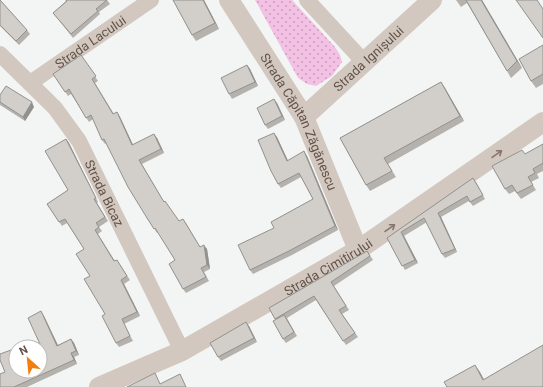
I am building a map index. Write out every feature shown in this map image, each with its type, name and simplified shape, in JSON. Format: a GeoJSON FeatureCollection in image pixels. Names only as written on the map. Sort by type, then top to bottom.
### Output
{"type":"FeatureCollection","features":[{"type":"Feature","properties":{"kind":"street","name":"Strada Lacului"},"geometry":{"type":"LineString","coordinates":[[30,83],[151,0]]}},
{"type":"Feature","properties":{"kind":"street","name":"Strada Căpitan Zăgănescu"},"geometry":{"type":"LineString","coordinates":[[229,0],[304,117],[358,250]]}},
{"type":"Feature","properties":{"kind":"street"},"geometry":{"type":"LineString","coordinates":[[307,0],[364,62]]}},
{"type":"Feature","properties":{"kind":"street","name":"Strada Ignișului"},"geometry":{"type":"LineString","coordinates":[[304,117],[428,3]]}},
{"type":"Feature","properties":{"kind":"street","name":"Strada Bicaz"},"geometry":{"type":"LineString","coordinates":[[0,54],[55,108],[80,141],[182,351]]}},
{"type":"Feature","properties":{"kind":"street","name":"Strada Cimitirului"},"geometry":{"type":"LineString","coordinates":[[99,387],[182,351],[358,250],[543,122]]}},
{"type":"Feature","properties":{"kind":"shaded area"},"geometry":{"type":"Polygon","coordinates":[[[255,0],[292,0],[335,47],[340,55],[342,62],[332,76],[316,86],[307,84],[298,78],[255,0]]]}},
{"type":"Feature","properties":{"kind":"building"},"geometry":{"type":"Polygon","coordinates":[[[0,0],[27,30],[16,41],[0,25],[0,0]]]}},
{"type":"Feature","properties":{"kind":"building"},"geometry":{"type":"Polygon","coordinates":[[[66,0],[107,0],[96,9],[98,11],[71,34],[53,13],[67,1],[66,0]]]}},
{"type":"Feature","properties":{"kind":"building"},"geometry":{"type":"Polygon","coordinates":[[[173,0],[203,0],[215,23],[192,35],[173,0]]]}},
{"type":"Feature","properties":{"kind":"building"},"geometry":{"type":"Polygon","coordinates":[[[466,0],[481,0],[517,61],[507,71],[466,0]]]}},
{"type":"Feature","properties":{"kind":"building"},"geometry":{"type":"Polygon","coordinates":[[[516,0],[537,0],[543,9],[543,38],[516,0]]]}},
{"type":"Feature","properties":{"kind":"building"},"geometry":{"type":"Polygon","coordinates":[[[543,45],[543,74],[531,81],[519,59],[543,45]]]}},
{"type":"Feature","properties":{"kind":"building"},"geometry":{"type":"Polygon","coordinates":[[[81,55],[96,76],[92,79],[113,114],[117,112],[132,145],[154,134],[161,149],[139,160],[164,202],[165,201],[179,221],[183,219],[200,247],[204,245],[207,265],[201,268],[206,277],[183,289],[169,264],[175,260],[128,187],[104,139],[102,140],[91,115],[86,118],[69,89],[65,92],[53,74],[81,55]]]}},
{"type":"Feature","properties":{"kind":"building"},"geometry":{"type":"Polygon","coordinates":[[[247,65],[255,82],[229,94],[221,78],[247,65]]]}},
{"type":"Feature","properties":{"kind":"building"},"geometry":{"type":"Polygon","coordinates":[[[441,82],[460,116],[384,158],[392,171],[366,185],[340,138],[441,82]]]}},
{"type":"Feature","properties":{"kind":"building"},"geometry":{"type":"Polygon","coordinates":[[[6,86],[32,102],[23,117],[0,102],[0,95],[6,86]]]}},
{"type":"Feature","properties":{"kind":"building"},"geometry":{"type":"Polygon","coordinates":[[[274,99],[282,116],[265,125],[257,108],[274,99]]]}},
{"type":"Feature","properties":{"kind":"building"},"geometry":{"type":"Polygon","coordinates":[[[274,133],[287,161],[304,151],[335,226],[250,270],[238,245],[274,228],[271,222],[313,199],[299,173],[278,184],[258,140],[274,133]]]}},
{"type":"Feature","properties":{"kind":"building"},"geometry":{"type":"Polygon","coordinates":[[[66,139],[96,198],[94,199],[105,217],[96,223],[99,227],[95,230],[114,261],[117,260],[127,276],[121,280],[137,312],[122,319],[130,336],[116,343],[102,316],[105,314],[84,279],[90,276],[76,254],[84,249],[65,219],[59,222],[47,204],[68,190],[45,151],[66,139]]]}},
{"type":"Feature","properties":{"kind":"building"},"geometry":{"type":"Polygon","coordinates":[[[543,144],[543,163],[533,169],[535,173],[528,177],[533,185],[517,193],[512,185],[505,189],[492,166],[522,150],[525,154],[543,144]]]}},
{"type":"Feature","properties":{"kind":"building"},"geometry":{"type":"Polygon","coordinates":[[[473,178],[483,195],[470,202],[467,196],[438,213],[455,249],[442,254],[424,218],[401,232],[415,260],[402,266],[387,238],[473,178]]]}},
{"type":"Feature","properties":{"kind":"building"},"geometry":{"type":"Polygon","coordinates":[[[367,251],[370,256],[331,282],[346,306],[339,310],[355,333],[343,341],[314,296],[275,319],[269,308],[367,251]]]}},
{"type":"Feature","properties":{"kind":"building"},"geometry":{"type":"Polygon","coordinates":[[[41,311],[57,346],[71,339],[76,351],[71,353],[74,360],[48,372],[48,339],[38,339],[28,318],[41,311]]]}},
{"type":"Feature","properties":{"kind":"building"},"geometry":{"type":"Polygon","coordinates":[[[284,315],[294,332],[283,339],[273,321],[284,315]]]}},
{"type":"Feature","properties":{"kind":"building"},"geometry":{"type":"Polygon","coordinates":[[[246,322],[254,338],[218,357],[210,343],[246,322]]]}},
{"type":"Feature","properties":{"kind":"building"},"geometry":{"type":"Polygon","coordinates":[[[543,345],[543,387],[447,387],[444,382],[475,365],[483,380],[543,345]]]}},
{"type":"Feature","properties":{"kind":"building"},"geometry":{"type":"Polygon","coordinates":[[[8,351],[8,379],[32,379],[14,387],[0,387],[0,374],[5,372],[0,360],[0,354],[8,351]]]}},
{"type":"Feature","properties":{"kind":"building"},"geometry":{"type":"Polygon","coordinates":[[[155,373],[160,384],[180,374],[186,387],[127,387],[155,373]]]}}]}
